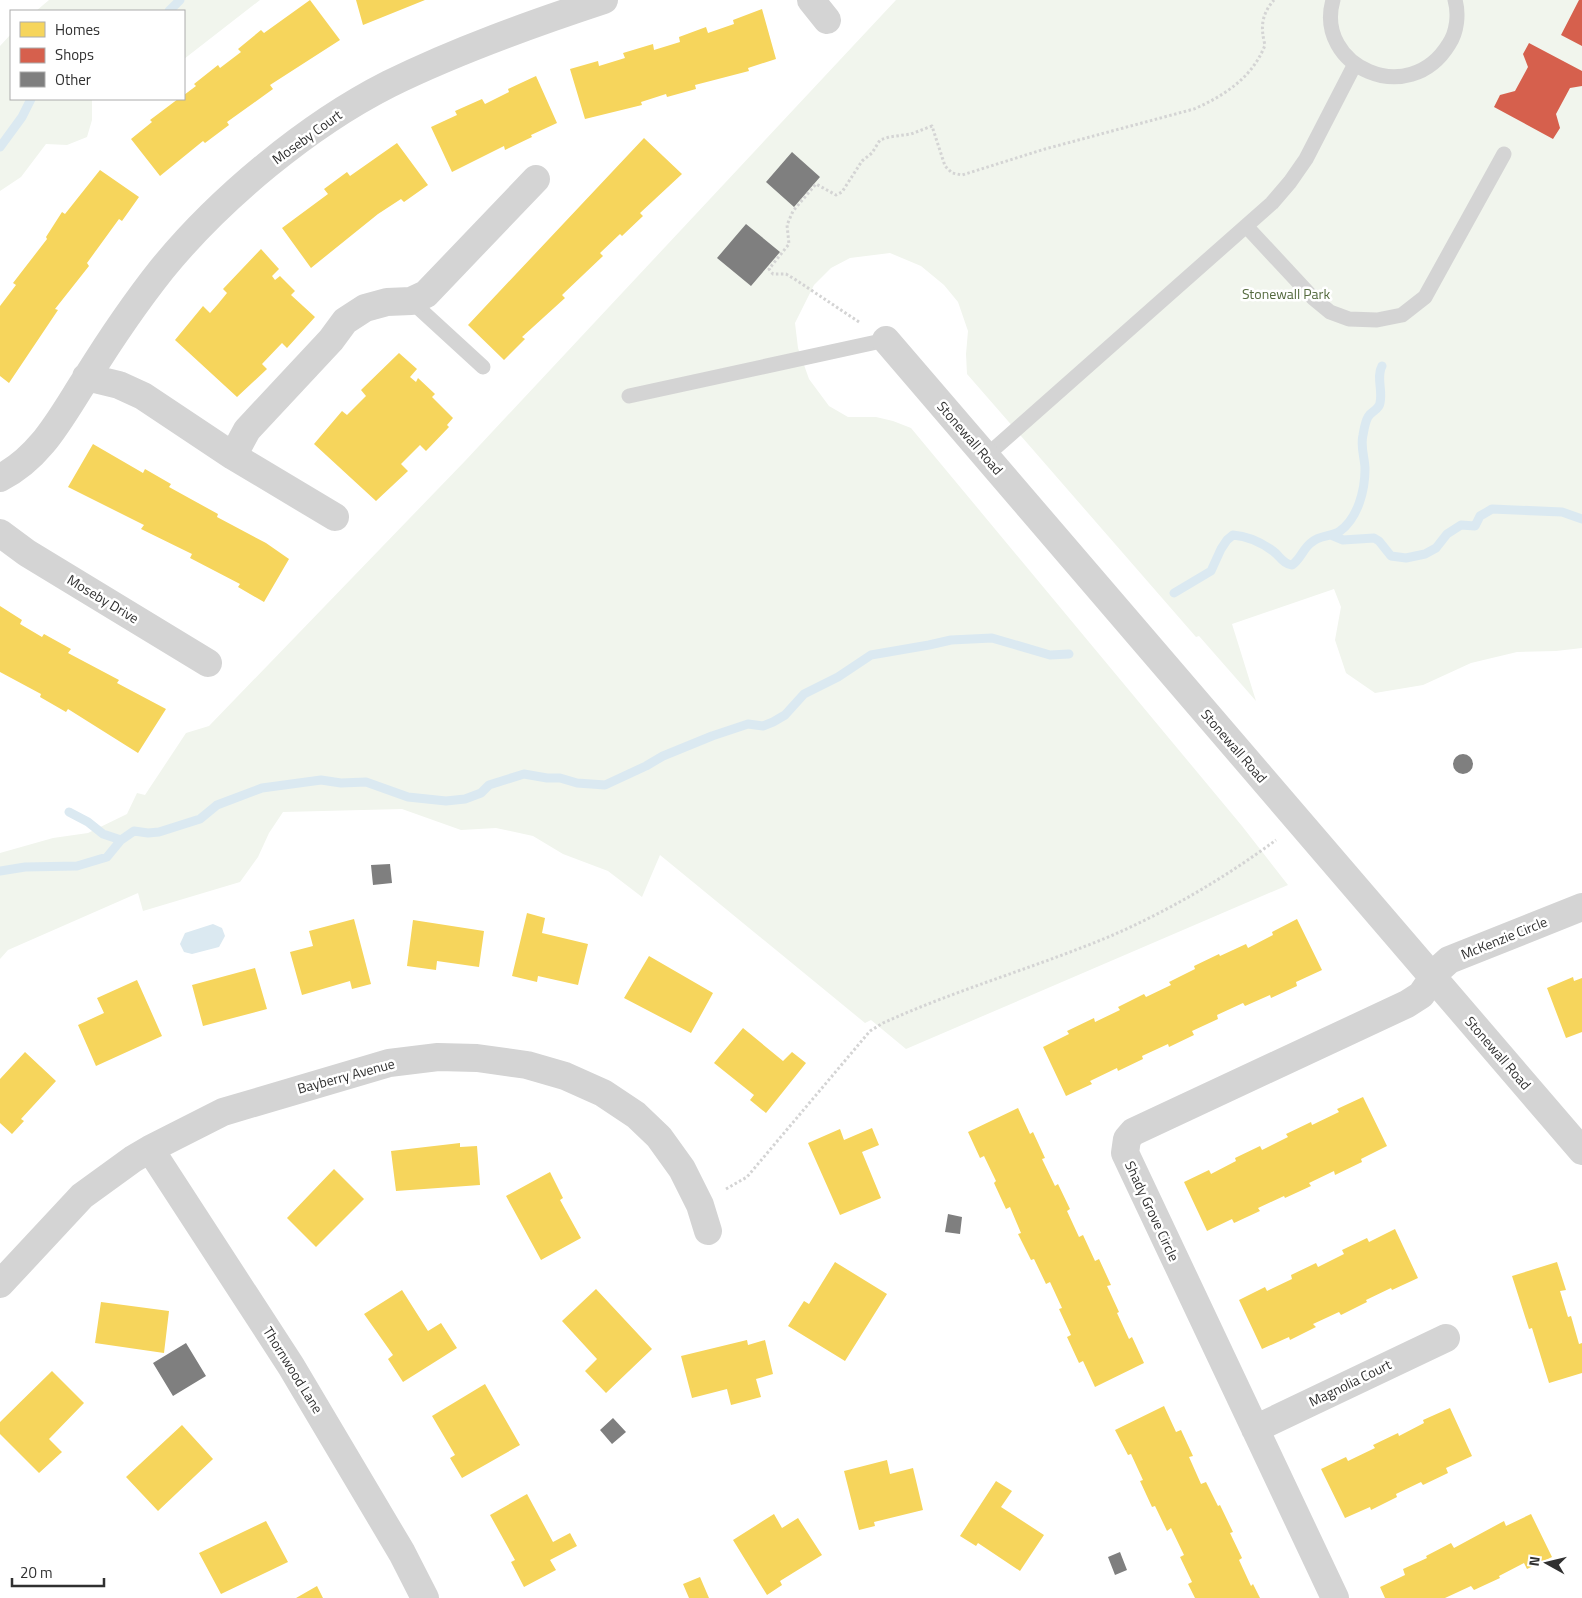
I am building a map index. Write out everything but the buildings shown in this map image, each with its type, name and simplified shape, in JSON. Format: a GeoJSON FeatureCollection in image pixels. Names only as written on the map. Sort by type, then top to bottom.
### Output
{"type":"FeatureCollection","features":[{"type":"Feature","properties":{"kind":"street","name":"Moseby Court"},"geometry":{"type":"LineString","coordinates":[[0,478],[11,472],[36,452],[61,419],[86,377],[132,309],[164,268],[212,214],[277,156],[337,114],[388,84],[442,60],[549,18],[604,0]]}},
{"type":"Feature","properties":{"kind":"street"},"geometry":{"type":"LineString","coordinates":[[233,456],[247,430],[331,340],[346,321],[365,308],[387,302],[411,301],[426,294],[536,179]]}},
{"type":"Feature","properties":{"kind":"street","name":"Stonewall Road"},"geometry":{"type":"LineString","coordinates":[[886,340],[1582,1151]]}},
{"type":"Feature","properties":{"kind":"street"},"geometry":{"type":"LineString","coordinates":[[86,377],[119,384],[143,396],[233,456],[335,517]]}},
{"type":"Feature","properties":{"kind":"street","name":"Moseby Drive"},"geometry":{"type":"LineString","coordinates":[[0,533],[27,553],[208,663]]}},
{"type":"Feature","properties":{"kind":"street","name":"McKenzie Circle"},"geometry":{"type":"LineString","coordinates":[[1433,978],[1449,960],[1582,907]]}},
{"type":"Feature","properties":{"kind":"street","name":"Shady Grove Circle"},"geometry":{"type":"LineString","coordinates":[[1335,1598],[1125,1153],[1127,1139],[1133,1132],[1407,1004],[1421,995],[1433,978]]}},
{"type":"Feature","properties":{"kind":"street","name":"Bayberry Avenue"},"geometry":{"type":"LineString","coordinates":[[0,1284],[82,1196],[150,1149],[223,1112],[389,1063],[438,1057],[477,1058],[527,1065],[565,1076],[603,1093],[636,1115],[659,1137],[682,1169],[700,1205],[708,1231]]}},
{"type":"Feature","properties":{"kind":"street","name":"Thornwood Lane"},"geometry":{"type":"LineString","coordinates":[[150,1149],[291,1366],[402,1553],[425,1598]]}},
{"type":"Feature","properties":{"kind":"street","name":"Magnolia Court"},"geometry":{"type":"LineString","coordinates":[[1255,1429],[1446,1338]]}},
{"type":"Feature","properties":{"kind":"lane"},"geometry":{"type":"LineString","coordinates":[[1333,0],[1331,22],[1335,38],[1344,52],[1355,64],[1385,77],[1402,77],[1418,73],[1432,65],[1444,53],[1452,39],[1457,23],[1455,0]]}},
{"type":"Feature","properties":{"kind":"lane"},"geometry":{"type":"LineString","coordinates":[[986,456],[1272,203],[1306,159],[1355,64]]}},
{"type":"Feature","properties":{"kind":"lane"},"geometry":{"type":"LineString","coordinates":[[1246,226],[1314,298],[1330,312],[1350,320],[1378,320],[1402,315],[1426,297],[1504,154]]}},
{"type":"Feature","properties":{"kind":"lane"},"geometry":{"type":"LineString","coordinates":[[411,301],[483,367]]}},
{"type":"Feature","properties":{"kind":"lane"},"geometry":{"type":"LineString","coordinates":[[629,396],[886,340]]}},
{"type":"Feature","properties":{"kind":"path"},"geometry":{"type":"LineString","coordinates":[[886,340],[796,280],[786,274],[773,274],[769,269],[789,244],[788,225],[793,211],[816,184],[836,195],[842,192],[862,161],[872,153],[880,140],[911,134],[932,126],[945,166],[952,173],[962,175],[1045,149],[1194,109],[1213,101],[1244,78],[1254,67],[1265,45],[1262,36],[1262,23],[1266,10],[1274,0]]}},
{"type":"Feature","properties":{"kind":"path"},"geometry":{"type":"LineString","coordinates":[[700,1205],[747,1177],[870,1031],[882,1023],[1114,934],[1189,896],[1228,873],[1300,822]]}},
{"type":"Feature","properties":{"kind":"green space"},"geometry":{"type":"Polygon","coordinates":[[[49,0],[260,0],[185,58],[185,10],[37,10],[49,0]]]}},
{"type":"Feature","properties":{"kind":"green space","name":"Stonewall Park"},"geometry":{"type":"Polygon","coordinates":[[[896,0],[1582,0],[1582,648],[1517,652],[1471,663],[1423,685],[1375,693],[1346,673],[1335,640],[1341,607],[1334,589],[1232,624],[1256,701],[1199,636],[1196,637],[967,374],[968,331],[958,302],[944,285],[921,266],[890,253],[850,258],[831,268],[814,285],[795,323],[798,348],[809,379],[829,406],[848,417],[876,417],[911,428],[1242,826],[1288,885],[906,1049],[871,1020],[865,1023],[660,855],[642,897],[608,871],[563,854],[533,836],[496,828],[461,830],[402,809],[283,812],[269,833],[258,857],[240,882],[143,911],[138,893],[8,950],[0,959],[0,853],[53,838],[88,833],[127,814],[137,793],[145,795],[186,733],[209,726],[465,461],[896,0]]]}},
{"type":"Feature","properties":{"kind":"green space"},"geometry":{"type":"Polygon","coordinates":[[[10,35],[10,100],[92,100],[92,120],[87,137],[67,145],[46,144],[21,177],[0,191],[0,46],[10,35]]]}},
{"type":"Feature","properties":{"kind":"shaded area"},"geometry":{"type":"Polygon","coordinates":[[[213,924],[222,928],[225,936],[219,947],[192,954],[184,952],[180,944],[185,933],[213,924]]]}},
{"type":"Feature","properties":{"kind":"waterway"},"geometry":{"type":"LineString","coordinates":[[170,10],[180,0]]}},
{"type":"Feature","properties":{"kind":"waterway"},"geometry":{"type":"LineString","coordinates":[[0,147],[22,117],[30,100]]}},
{"type":"Feature","properties":{"kind":"waterway"},"geometry":{"type":"LineString","coordinates":[[1174,593],[1211,571],[1221,549],[1233,535],[1249,538],[1259,543],[1273,551],[1286,563],[1292,565],[1312,542],[1318,538],[1337,533],[1352,519],[1364,486],[1365,469],[1362,439],[1367,419],[1380,403],[1380,370],[1382,366]]}},
{"type":"Feature","properties":{"kind":"waterway"},"geometry":{"type":"LineString","coordinates":[[1331,535],[1343,540],[1374,538],[1379,541],[1391,556],[1406,558],[1425,554],[1436,548],[1447,534],[1461,525],[1475,526],[1480,516],[1492,509],[1562,512],[1582,519]]}},
{"type":"Feature","properties":{"kind":"waterway"},"geometry":{"type":"LineString","coordinates":[[0,871],[25,867],[77,866],[107,857],[121,840],[134,831],[159,832],[200,819],[217,805],[262,788],[321,780],[341,783],[366,782],[408,797],[446,801],[465,799],[481,793],[489,785],[524,774],[560,778],[577,783],[605,785],[663,756],[712,736],[748,724],[763,726],[773,722],[785,715],[804,694],[838,677],[871,655],[951,640],[992,638],[1050,655],[1069,654]]}},
{"type":"Feature","properties":{"kind":"waterway"},"geometry":{"type":"LineString","coordinates":[[69,812],[88,822],[103,834],[121,840]]}}]}
